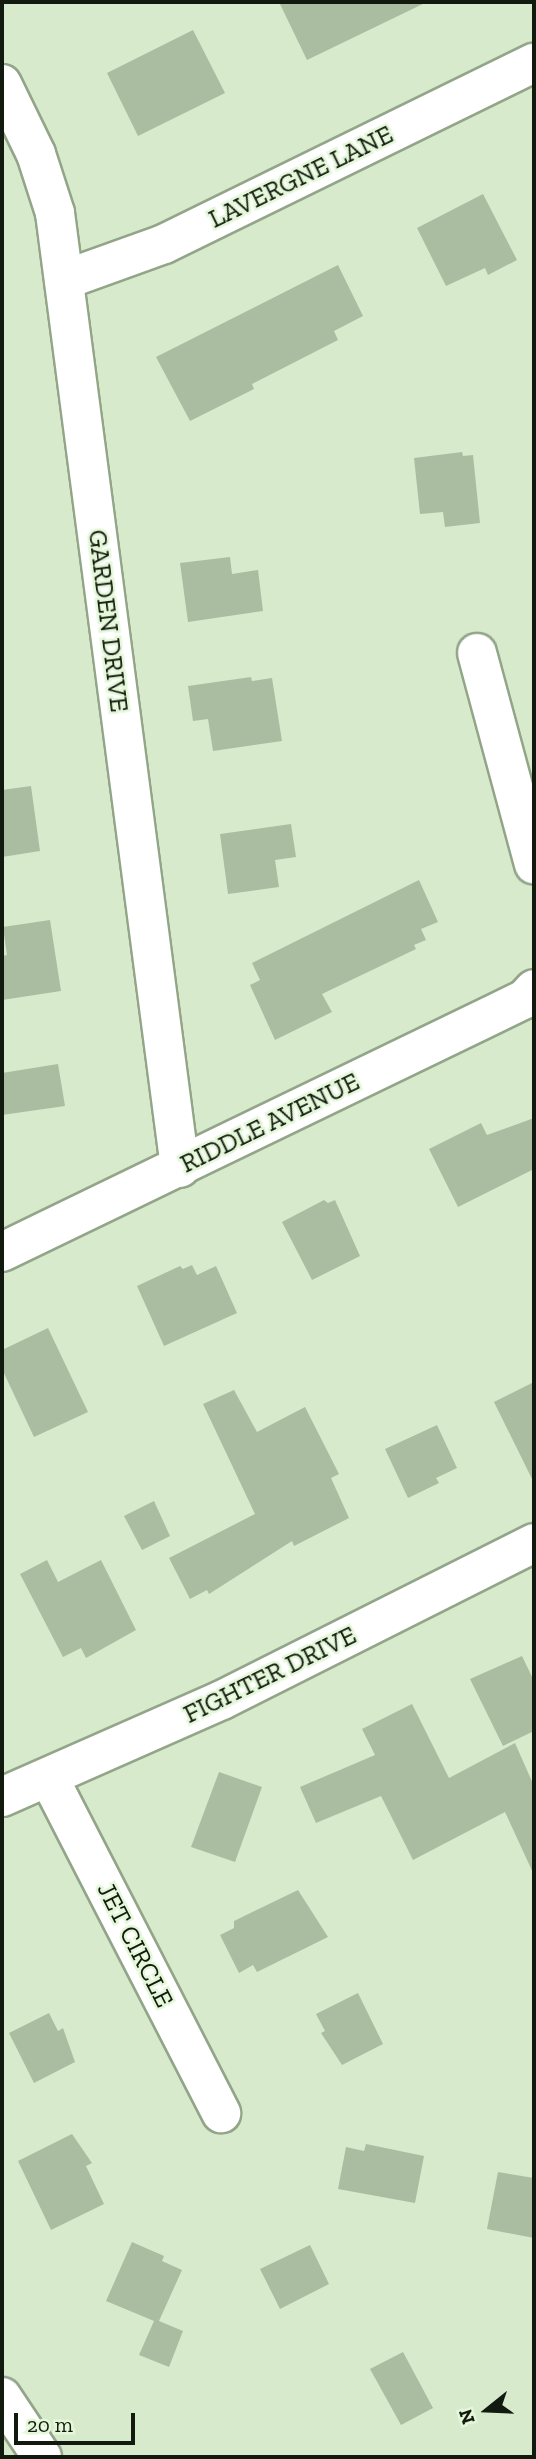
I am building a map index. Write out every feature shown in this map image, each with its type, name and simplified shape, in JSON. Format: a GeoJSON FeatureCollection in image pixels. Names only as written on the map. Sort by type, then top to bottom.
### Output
{"type":"FeatureCollection","features":[{"type":"Feature","properties":{"kind":"street","name":"LAVERGNE LANE"},"geometry":{"type":"LineString","coordinates":[[64,280],[164,244],[534,63]]}},
{"type":"Feature","properties":{"kind":"street","name":"GARDEN DRIVE"},"geometry":{"type":"LineString","coordinates":[[2,84],[36,154],[55,213],[180,1168]]}},
{"type":"Feature","properties":{"kind":"street"},"geometry":{"type":"LineString","coordinates":[[477,653],[534,864]]}},
{"type":"Feature","properties":{"kind":"street","name":"RIDDLE AVENUE"},"geometry":{"type":"LineString","coordinates":[[2,1252],[525,999],[534,989]]}},
{"type":"Feature","properties":{"kind":"street","name":"FIGHTER DRIVE"},"geometry":{"type":"LineString","coordinates":[[2,1797],[222,1700],[534,1543]]}},
{"type":"Feature","properties":{"kind":"street","name":"JET CIRCLE"},"geometry":{"type":"LineString","coordinates":[[49,1778],[221,2113]]}},
{"type":"Feature","properties":{"kind":"street"},"geometry":{"type":"LineString","coordinates":[[2,2397],[42,2457]]}},
{"type":"Feature","properties":{"kind":"building"},"geometry":{"type":"Polygon","coordinates":[[[279,2],[427,2],[307,60],[279,2]]]}},
{"type":"Feature","properties":{"kind":"building"},"geometry":{"type":"Polygon","coordinates":[[[193,30],[225,93],[138,136],[107,73],[193,30]]]}},
{"type":"Feature","properties":{"kind":"building"},"geometry":{"type":"Polygon","coordinates":[[[483,194],[517,260],[488,275],[485,268],[446,286],[417,228],[483,194]]]}},
{"type":"Feature","properties":{"kind":"building"},"geometry":{"type":"Polygon","coordinates":[[[338,265],[363,316],[334,331],[338,340],[252,384],[254,389],[190,421],[156,357],[338,265]]]}},
{"type":"Feature","properties":{"kind":"building"},"geometry":{"type":"Polygon","coordinates":[[[462,452],[463,456],[473,455],[480,523],[445,527],[443,512],[420,514],[414,458],[462,452]]]}},
{"type":"Feature","properties":{"kind":"building"},"geometry":{"type":"Polygon","coordinates":[[[230,557],[232,574],[258,570],[263,611],[188,622],[180,563],[230,557]]]}},
{"type":"Feature","properties":{"kind":"building"},"geometry":{"type":"Polygon","coordinates":[[[251,677],[252,681],[272,678],[282,741],[213,751],[208,719],[193,721],[188,686],[251,677]]]}},
{"type":"Feature","properties":{"kind":"building"},"geometry":{"type":"Polygon","coordinates":[[[31,786],[40,851],[2,857],[2,790],[31,786]]]}},
{"type":"Feature","properties":{"kind":"building"},"geometry":{"type":"Polygon","coordinates":[[[291,824],[296,857],[275,860],[279,887],[228,894],[220,834],[291,824]]]}},
{"type":"Feature","properties":{"kind":"building"},"geometry":{"type":"Polygon","coordinates":[[[419,880],[438,922],[421,929],[426,940],[414,945],[416,949],[322,994],[332,1012],[275,1040],[250,985],[260,980],[252,963],[419,880]]]}},
{"type":"Feature","properties":{"kind":"building"},"geometry":{"type":"Polygon","coordinates":[[[50,920],[61,991],[2,1000],[2,956],[7,955],[3,927],[50,920]]]}},
{"type":"Feature","properties":{"kind":"building"},"geometry":{"type":"Polygon","coordinates":[[[58,1064],[65,1106],[2,1115],[2,1073],[58,1064]]]}},
{"type":"Feature","properties":{"kind":"building"},"geometry":{"type":"Polygon","coordinates":[[[534,1118],[534,1169],[458,1207],[429,1149],[481,1123],[487,1135],[534,1118]]]}},
{"type":"Feature","properties":{"kind":"building"},"geometry":{"type":"Polygon","coordinates":[[[324,1200],[328,1203],[335,1200],[360,1256],[312,1280],[282,1222],[324,1200]]]}},
{"type":"Feature","properties":{"kind":"building"},"geometry":{"type":"Polygon","coordinates":[[[192,1265],[197,1275],[216,1266],[237,1313],[164,1346],[137,1286],[180,1266],[183,1269],[192,1265]]]}},
{"type":"Feature","properties":{"kind":"building"},"geometry":{"type":"Polygon","coordinates":[[[48,1328],[88,1412],[34,1437],[2,1369],[2,1350],[48,1328]]]}},
{"type":"Feature","properties":{"kind":"building"},"geometry":{"type":"Polygon","coordinates":[[[534,1382],[534,1483],[494,1402],[534,1382]]]}},
{"type":"Feature","properties":{"kind":"building"},"geometry":{"type":"Polygon","coordinates":[[[234,1390],[257,1432],[305,1407],[339,1474],[331,1478],[349,1518],[294,1546],[292,1541],[209,1594],[207,1590],[190,1599],[169,1558],[255,1514],[203,1404],[234,1390]]]}},
{"type":"Feature","properties":{"kind":"building"},"geometry":{"type":"Polygon","coordinates":[[[437,1425],[457,1468],[436,1478],[439,1483],[408,1498],[385,1449],[437,1425]]]}},
{"type":"Feature","properties":{"kind":"building"},"geometry":{"type":"Polygon","coordinates":[[[154,1501],[170,1536],[142,1550],[124,1516],[154,1501]]]}},
{"type":"Feature","properties":{"kind":"building"},"geometry":{"type":"Polygon","coordinates":[[[47,1560],[58,1582],[101,1560],[136,1630],[86,1658],[81,1648],[63,1657],[20,1574],[47,1560]]]}},
{"type":"Feature","properties":{"kind":"building"},"geometry":{"type":"Polygon","coordinates":[[[522,1656],[534,1681],[534,1731],[503,1746],[470,1679],[522,1656]]]}},
{"type":"Feature","properties":{"kind":"building"},"geometry":{"type":"Polygon","coordinates":[[[412,1704],[449,1778],[515,1743],[534,1786],[534,1875],[505,1812],[413,1860],[381,1796],[316,1823],[300,1787],[375,1755],[362,1729],[412,1704]]]}},
{"type":"Feature","properties":{"kind":"building"},"geometry":{"type":"Polygon","coordinates":[[[219,1772],[262,1787],[235,1862],[191,1847],[219,1772]]]}},
{"type":"Feature","properties":{"kind":"building"},"geometry":{"type":"Polygon","coordinates":[[[298,1890],[328,1937],[257,1972],[253,1965],[239,1973],[220,1935],[234,1928],[234,1921],[298,1890]]]}},
{"type":"Feature","properties":{"kind":"building"},"geometry":{"type":"Polygon","coordinates":[[[358,1993],[383,2044],[342,2065],[321,2033],[325,2031],[316,2014],[358,1993]]]}},
{"type":"Feature","properties":{"kind":"building"},"geometry":{"type":"Polygon","coordinates":[[[49,2013],[58,2031],[63,2028],[75,2062],[34,2083],[9,2033],[49,2013]]]}},
{"type":"Feature","properties":{"kind":"building"},"geometry":{"type":"Polygon","coordinates":[[[72,2134],[92,2163],[86,2166],[104,2204],[51,2230],[18,2161],[72,2134]]]}},
{"type":"Feature","properties":{"kind":"building"},"geometry":{"type":"Polygon","coordinates":[[[366,2144],[424,2156],[415,2203],[338,2189],[346,2147],[364,2151],[366,2144]]]}},
{"type":"Feature","properties":{"kind":"building"},"geometry":{"type":"Polygon","coordinates":[[[498,2172],[534,2178],[534,2238],[487,2229],[498,2172]]]}},
{"type":"Feature","properties":{"kind":"building"},"geometry":{"type":"Polygon","coordinates":[[[132,2242],[164,2256],[162,2261],[182,2270],[159,2321],[183,2331],[169,2367],[139,2355],[154,2321],[106,2301],[132,2242]]]}},
{"type":"Feature","properties":{"kind":"building"},"geometry":{"type":"Polygon","coordinates":[[[310,2245],[329,2284],[280,2309],[260,2269],[310,2245]]]}},
{"type":"Feature","properties":{"kind":"building"},"geometry":{"type":"Polygon","coordinates":[[[403,2352],[433,2408],[401,2425],[370,2369],[403,2352]]]}}]}
